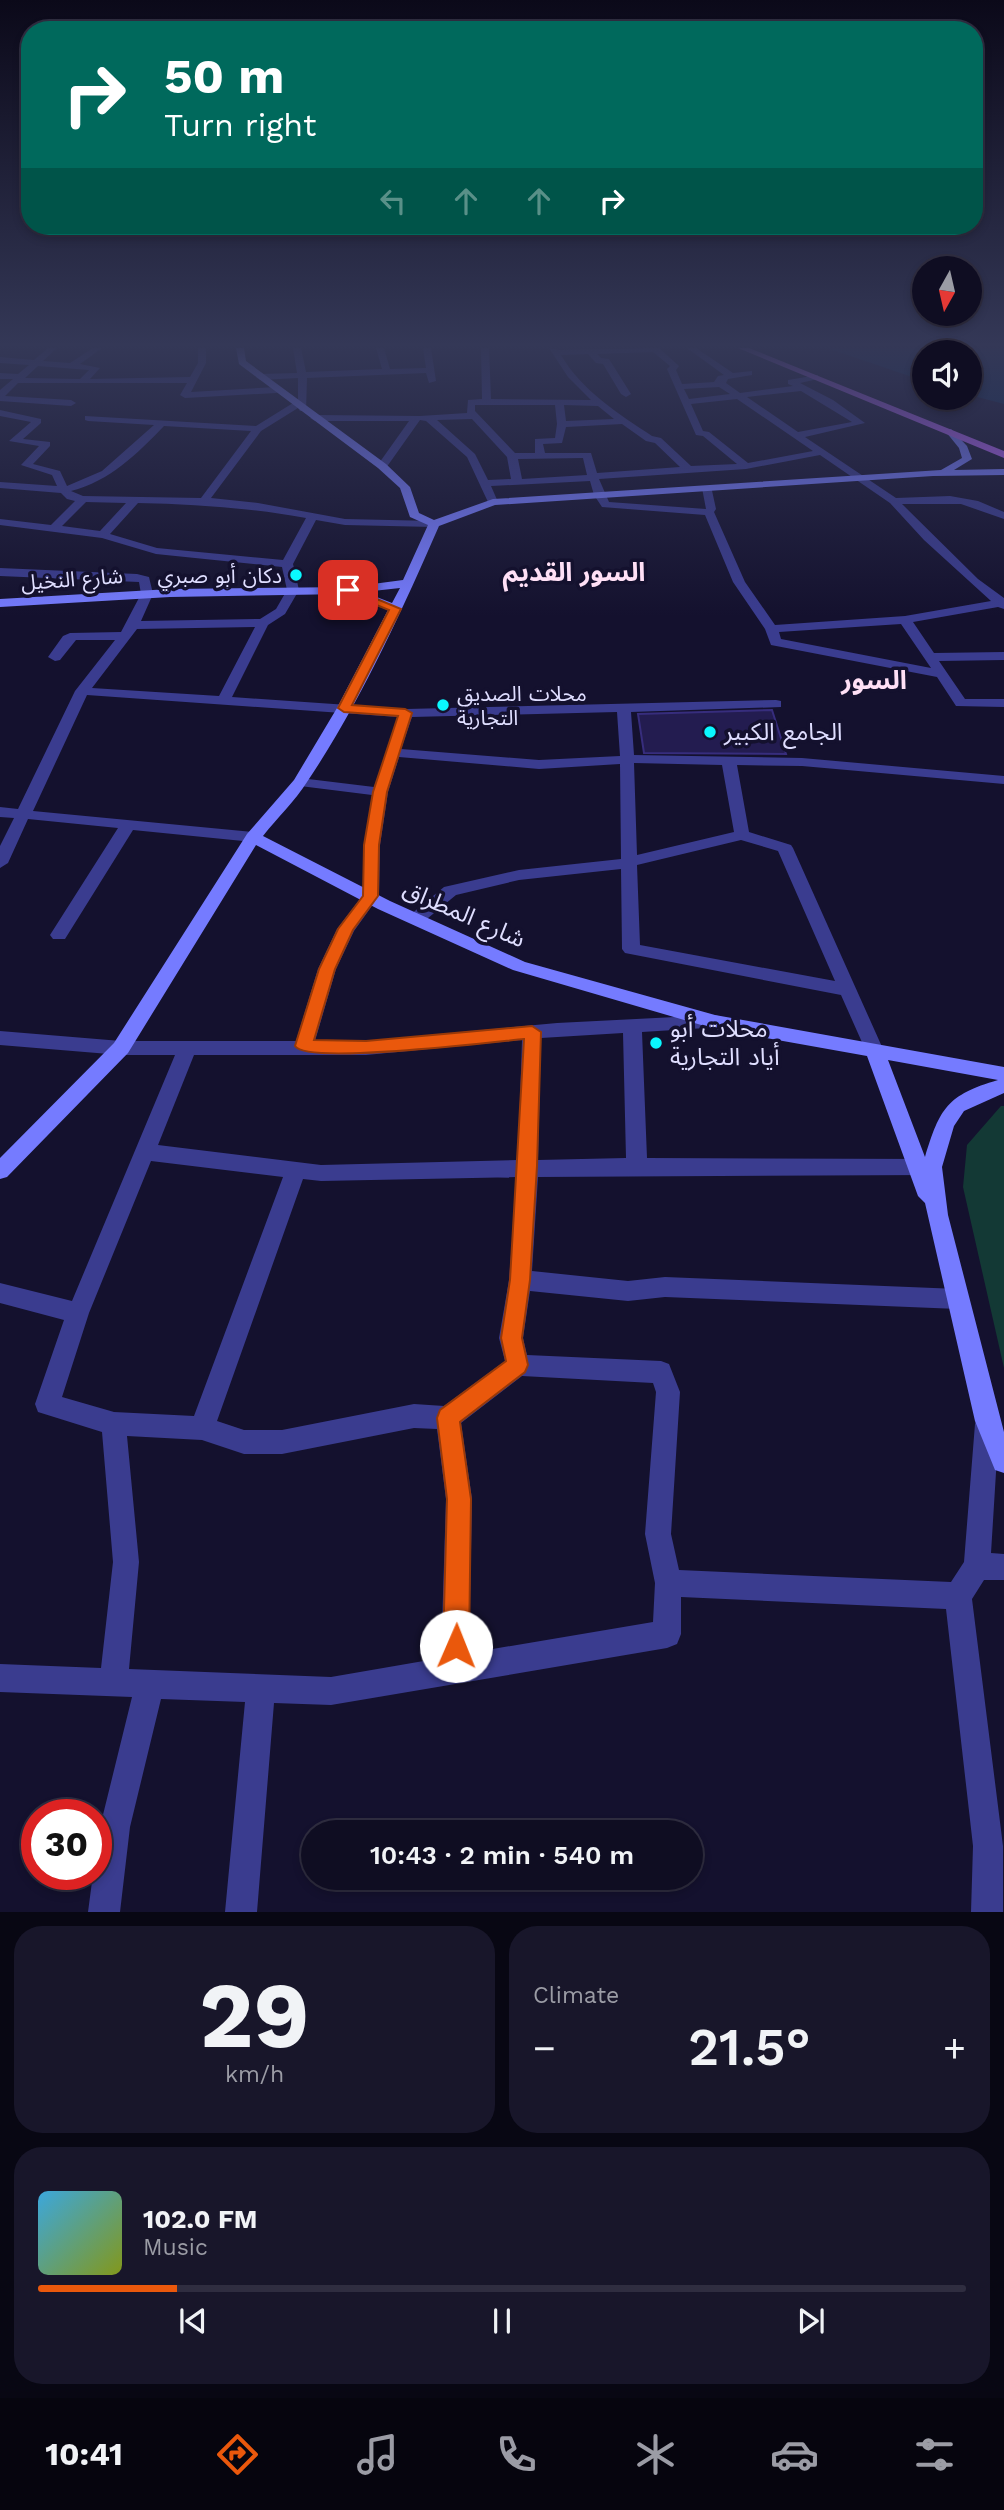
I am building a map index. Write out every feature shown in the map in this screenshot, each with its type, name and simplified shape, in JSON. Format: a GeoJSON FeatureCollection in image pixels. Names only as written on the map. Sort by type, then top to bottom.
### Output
{"type":"FeatureCollection","features":[{"type":"Feature","properties":{"kind":"main road"},"geometry":{"type":"LineString","coordinates":[[963,437],[1004,455]]}},
{"type":"Feature","properties":{"kind":"street"},"geometry":{"type":"LineString","coordinates":[[0,485],[64,490],[81,487],[124,462],[148,437]]}},
{"type":"Feature","properties":{"kind":"street"},"geometry":{"type":"LineString","coordinates":[[204,501],[252,437]]}},
{"type":"Feature","properties":{"kind":"street"},"geometry":{"type":"LineString","coordinates":[[342,437],[382,466],[405,487],[414,515],[434,524]]}},
{"type":"Feature","properties":{"kind":"street"},"geometry":{"type":"LineString","coordinates":[[382,466],[401,437]]}},
{"type":"Feature","properties":{"kind":"street"},"geometry":{"type":"LineString","coordinates":[[450,437],[471,456],[493,502]]}},
{"type":"Feature","properties":{"kind":"street"},"geometry":{"type":"LineString","coordinates":[[494,437],[512,456],[517,482]]}},
{"type":"Feature","properties":{"kind":"street"},"geometry":{"type":"LineString","coordinates":[[540,455],[538,442],[559,441],[560,437]]}},
{"type":"Feature","properties":{"kind":"street"},"geometry":{"type":"LineString","coordinates":[[647,437],[658,440],[691,471]]}},
{"type":"Feature","properties":{"kind":"street"},"geometry":{"type":"LineString","coordinates":[[710,437],[746,466]]}},
{"type":"Feature","properties":{"kind":"street"},"geometry":{"type":"LineString","coordinates":[[801,437],[894,501],[974,582],[1003,603]]}},
{"type":"Feature","properties":{"kind":"street"},"geometry":{"type":"LineString","coordinates":[[933,473],[955,467],[967,459],[964,448],[955,437]]}},
{"type":"Feature","properties":{"kind":"street"},"geometry":{"type":"LineString","coordinates":[[7,442],[47,444],[26,465],[56,474],[71,497],[204,501],[258,506],[345,522],[434,524],[493,502],[933,473],[1004,472]]}},
{"type":"Feature","properties":{"kind":"street"},"geometry":{"type":"LineString","coordinates":[[486,483],[746,466],[822,452]]}},
{"type":"Feature","properties":{"kind":"street"},"geometry":{"type":"LineString","coordinates":[[512,456],[587,455],[599,495],[607,505],[709,512]]}},
{"type":"Feature","properties":{"kind":"street"},"geometry":{"type":"LineString","coordinates":[[708,488],[711,509],[709,512],[739,582],[771,629],[776,642],[942,674]]}},
{"type":"Feature","properties":{"kind":"street"},"geometry":{"type":"LineString","coordinates":[[894,501],[953,498],[971,500],[1004,516]]}},
{"type":"Feature","properties":{"kind":"street"},"geometry":{"type":"LineString","coordinates":[[54,528],[83,499]]}},
{"type":"Feature","properties":{"kind":"street"},"geometry":{"type":"LineString","coordinates":[[103,535],[135,500]]}},
{"type":"Feature","properties":{"kind":"street"},"geometry":{"type":"LineString","coordinates":[[224,698],[263,624],[281,611],[293,590],[287,564],[313,517]]}},
{"type":"Feature","properties":{"kind":"street"},"geometry":{"type":"LineString","coordinates":[[0,522],[103,535],[146,564]]}},
{"type":"Feature","properties":{"kind":"street"},"geometry":{"type":"LineString","coordinates":[[0,1171],[121,1048],[253,837],[300,782],[344,708],[408,583],[434,524]]}},
{"type":"Feature","properties":{"kind":"street"},"geometry":{"type":"LineString","coordinates":[[0,863],[82,691],[129,631],[147,594],[146,564]]}},
{"type":"Feature","properties":{"kind":"street"},"geometry":{"type":"LineString","coordinates":[[0,572],[146,564],[287,564]]}},
{"type":"Feature","properties":{"kind":"street"},"geometry":{"type":"LineString","coordinates":[[348,590],[408,583]]}},
{"type":"Feature","properties":{"kind":"street","name":"شارع النخيل"},"geometry":{"type":"LineString","coordinates":[[0,603],[147,594],[348,590],[395,609]]}},
{"type":"Feature","properties":{"kind":"street"},"geometry":{"type":"LineString","coordinates":[[771,629],[905,620],[1003,603]]}},
{"type":"Feature","properties":{"kind":"street"},"geometry":{"type":"LineString","coordinates":[[905,620],[961,703],[1004,703]]}},
{"type":"Feature","properties":{"kind":"street"},"geometry":{"type":"LineString","coordinates":[[55,657],[68,639],[74,636],[263,624]]}},
{"type":"Feature","properties":{"kind":"street"},"geometry":{"type":"LineString","coordinates":[[930,657],[1004,656]]}},
{"type":"Feature","properties":{"kind":"street"},"geometry":{"type":"LineString","coordinates":[[82,691],[224,698],[405,713],[776,704]]}},
{"type":"Feature","properties":{"kind":"street"},"geometry":{"type":"LineString","coordinates":[[624,709],[631,949],[849,990]]}},
{"type":"Feature","properties":{"kind":"street"},"geometry":{"type":"LineString","coordinates":[[303,1046],[327,969],[346,929],[371,896],[372,845],[380,792],[405,713]]}},
{"type":"Feature","properties":{"kind":"street"},"geometry":{"type":"LineString","coordinates":[[393,752],[530,766],[586,765],[627,759],[802,762],[1004,780]]}},
{"type":"Feature","properties":{"kind":"street"},"geometry":{"type":"LineString","coordinates":[[729,761],[742,835]]}},
{"type":"Feature","properties":{"kind":"street"},"geometry":{"type":"LineString","coordinates":[[300,782],[380,792]]}},
{"type":"Feature","properties":{"kind":"street"},"geometry":{"type":"LineString","coordinates":[[0,812],[253,837]]}},
{"type":"Feature","properties":{"kind":"street"},"geometry":{"type":"LineString","coordinates":[[59,935],[129,824]]}},
{"type":"Feature","properties":{"kind":"street"},"geometry":{"type":"LineString","coordinates":[[416,919],[450,891],[519,875],[628,862],[742,835],[785,848],[925,1168],[987,1421],[1004,1461]]}},
{"type":"Feature","properties":{"kind":"street","name":"شارع المطراق"},"geometry":{"type":"LineString","coordinates":[[253,837],[416,919],[519,966],[715,1022],[1004,1074]]}},
{"type":"Feature","properties":{"kind":"street"},"geometry":{"type":"LineString","coordinates":[[0,1038],[121,1048],[366,1048],[532,1032],[715,1022]]}},
{"type":"Feature","properties":{"kind":"street"},"geometry":{"type":"LineString","coordinates":[[632,1025],[637,1167]]}},
{"type":"Feature","properties":{"kind":"street"},"geometry":{"type":"LineString","coordinates":[[517,1365],[511,1338],[520,1280],[528,1166],[532,1032]]}},
{"type":"Feature","properties":{"kind":"street"},"geometry":{"type":"LineString","coordinates":[[0,1678],[331,1690],[667,1634],[668,1583],[658,1534],[668,1392],[661,1371],[517,1365],[448,1418],[414,1416],[282,1442],[244,1442],[202,1428],[114,1424],[47,1404],[78,1313],[188,1047]]}},
{"type":"Feature","properties":{"kind":"street"},"geometry":{"type":"LineString","coordinates":[[925,1168],[945,1124],[957,1106],[983,1091],[1004,1086]]}},
{"type":"Feature","properties":{"kind":"street"},"geometry":{"type":"LineString","coordinates":[[145,1152],[295,1172],[528,1166],[925,1168]]}},
{"type":"Feature","properties":{"kind":"street"},"geometry":{"type":"LineString","coordinates":[[202,1428],[295,1172]]}},
{"type":"Feature","properties":{"kind":"street"},"geometry":{"type":"LineString","coordinates":[[520,1280],[628,1291],[665,1287],[958,1299]]}},
{"type":"Feature","properties":{"kind":"street"},"geometry":{"type":"LineString","coordinates":[[0,1293],[78,1313]]}},
{"type":"Feature","properties":{"kind":"street"},"geometry":{"type":"LineString","coordinates":[[448,1418],[459,1499],[456,1670]]}},
{"type":"Feature","properties":{"kind":"street"},"geometry":{"type":"LineString","coordinates":[[668,1583],[958,1596],[991,1567],[987,1421]]}},
{"type":"Feature","properties":{"kind":"street"},"geometry":{"type":"LineString","coordinates":[[113,1683],[126,1562],[114,1424]]}},
{"type":"Feature","properties":{"kind":"street"},"geometry":{"type":"LineString","coordinates":[[958,1596],[996,1848],[987,1912]]}},
{"type":"Feature","properties":{"kind":"street"},"geometry":{"type":"LineString","coordinates":[[104,1912],[115,1827],[150,1684]]}},
{"type":"Feature","properties":{"kind":"street"},"geometry":{"type":"LineString","coordinates":[[241,1912],[261,1688]]}},
{"type":"Feature","properties":{"kind":"green space"},"geometry":{"type":"Polygon","coordinates":[[[1001,1106],[1004,1106],[1004,1368],[963,1187],[967,1145],[1001,1106]]]}},
{"type":"Feature","properties":{"kind":"building","name":"الجامع الكبير"},"geometry":{"type":"Polygon","coordinates":[[[772,710],[786,754],[644,753],[638,714],[772,710]]]}},
{"type":"Feature","properties":{"kind":"place","name":"دكان أبو صبري"},"geometry":{"type":"Point","coordinates":[296,575]}},
{"type":"Feature","properties":{"kind":"place","name":"محلات الصديق التجارية"},"geometry":{"type":"Point","coordinates":[443,705]}},
{"type":"Feature","properties":{"kind":"place","name":"الجامع الكبير"},"geometry":{"type":"Point","coordinates":[710,732]}},
{"type":"Feature","properties":{"kind":"place","name":"محلات أبو أياد التجارية"},"geometry":{"type":"Point","coordinates":[656,1043]}},
{"type":"Feature","properties":{"kind":"district","name":"السور القديم"},"geometry":{"type":"Point","coordinates":[574,572]}},
{"type":"Feature","properties":{"kind":"district","name":"السور"},"geometry":{"type":"Point","coordinates":[874,680]}},
{"type":"Feature","properties":{"kind":"route"},"geometry":{"type":"LineString","coordinates":[[348,590],[395,609],[344,708],[405,713],[380,792],[372,845],[371,896],[346,929],[327,969],[303,1046],[366,1048],[532,1032],[528,1166],[520,1280],[511,1338],[517,1365],[448,1418],[459,1499],[456,1646]]}}]}
